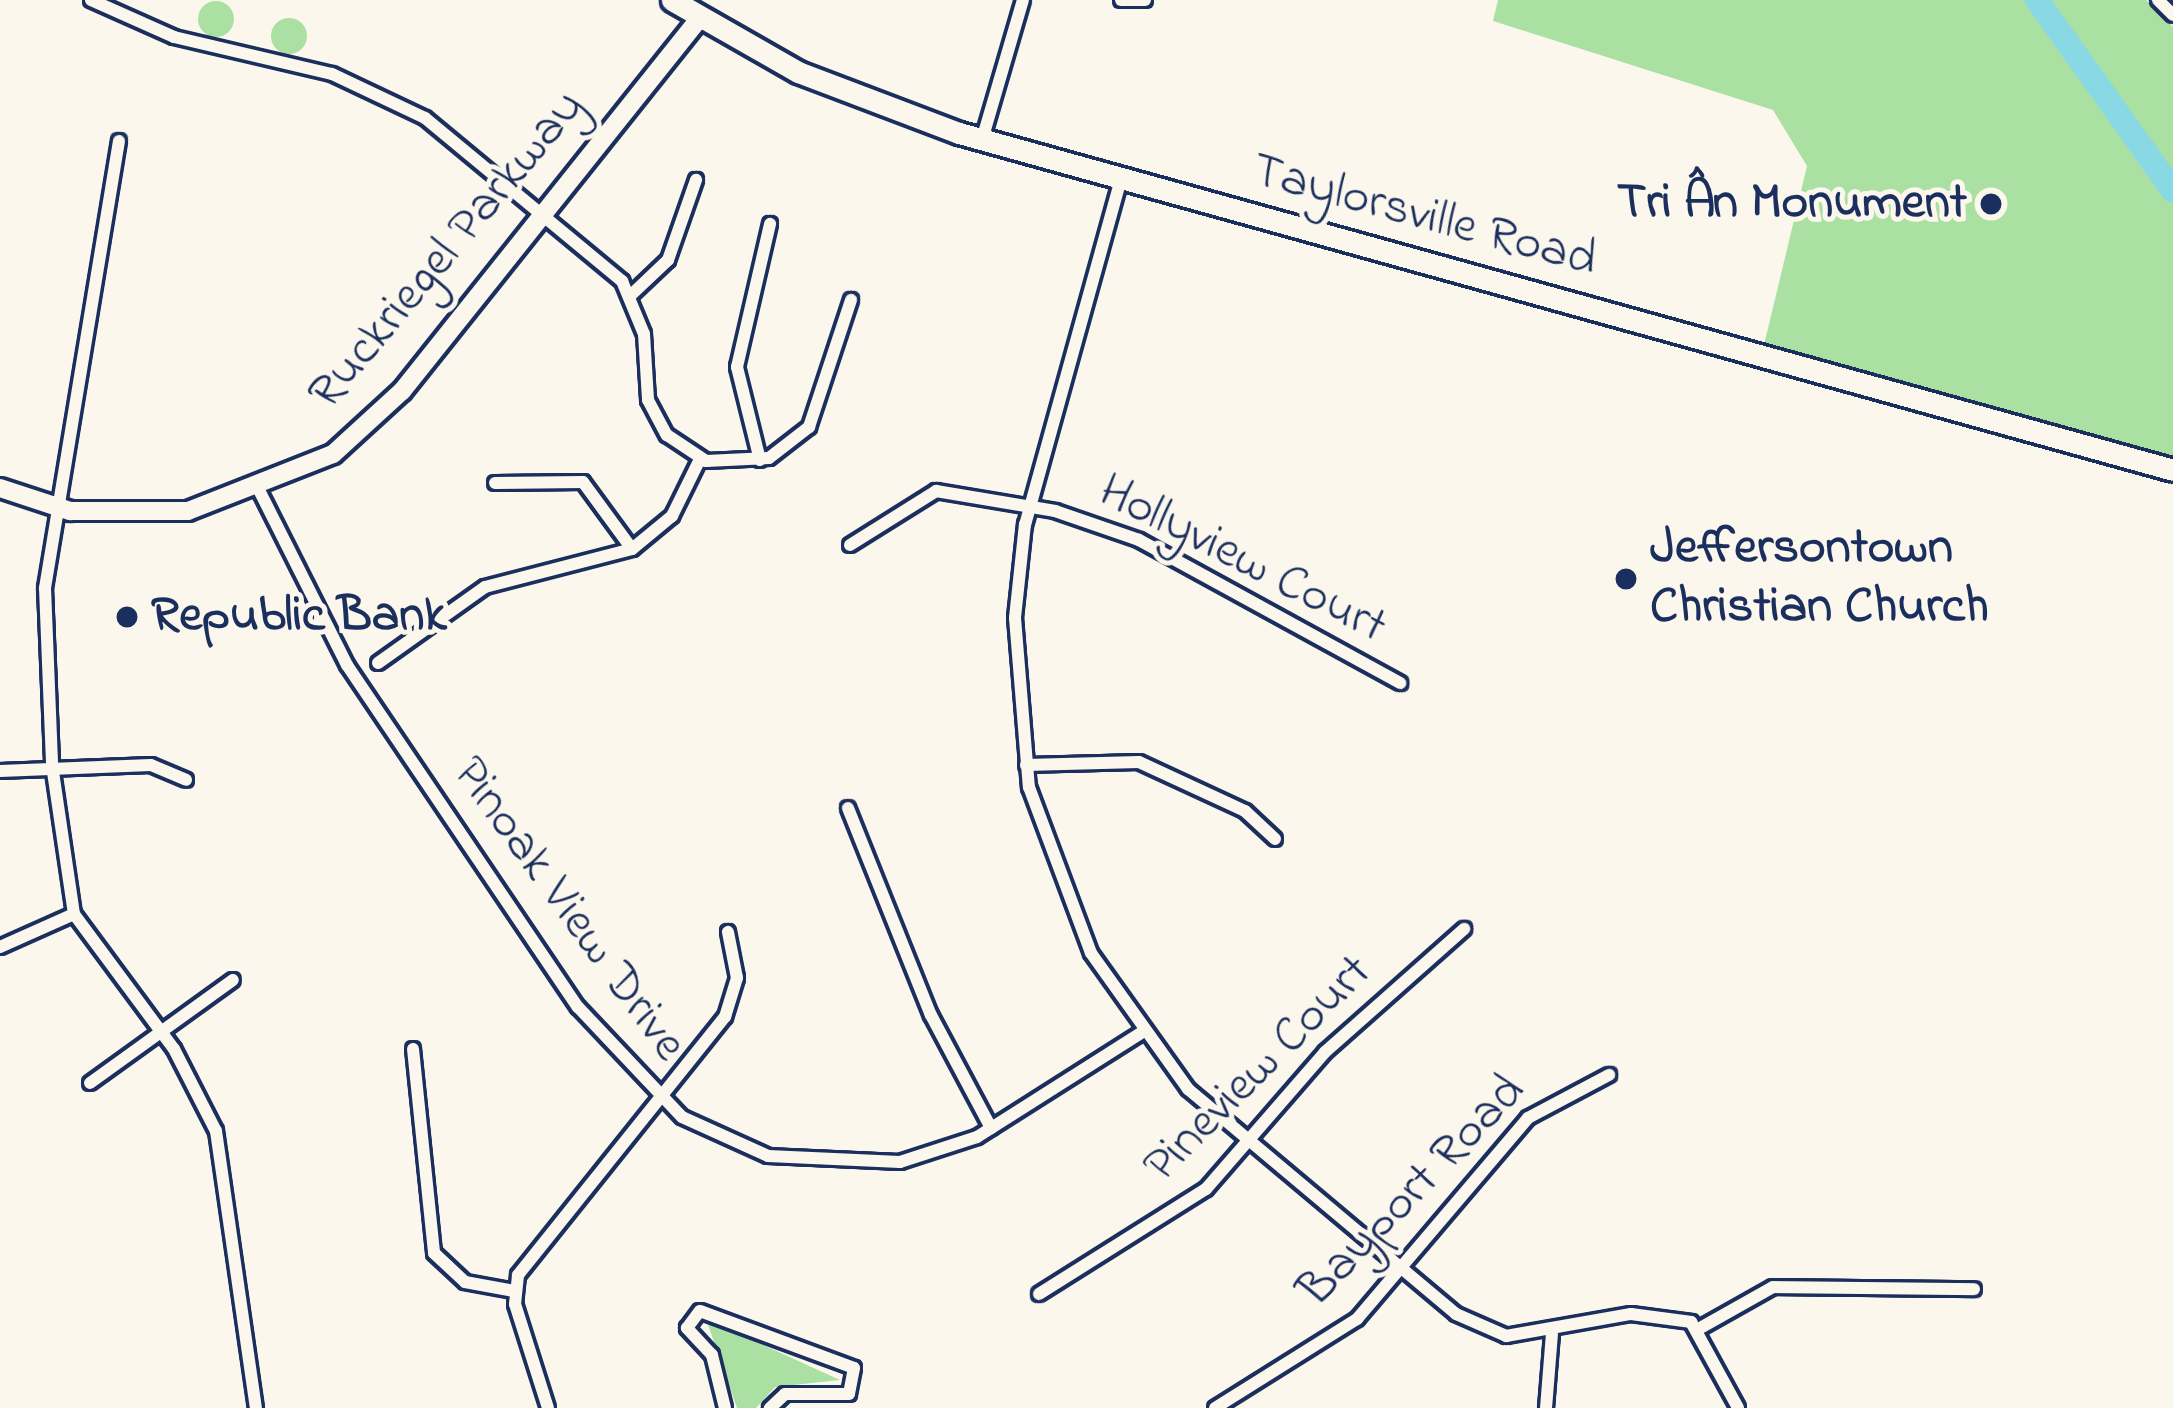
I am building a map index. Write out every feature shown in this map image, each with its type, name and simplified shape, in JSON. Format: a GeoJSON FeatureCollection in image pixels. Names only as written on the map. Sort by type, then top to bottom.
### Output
{"type":"FeatureCollection","features":[{"type":"Feature","properties":{"kind":"main road","name":"Taylorsville Road"},"geometry":{"type":"LineString","coordinates":[[672,0],[706,9],[818,81],[982,140],[2173,470]]}},
{"type":"Feature","properties":{"kind":"main road","name":"Ruckriegel Parkway"},"geometry":{"type":"LineString","coordinates":[[0,488],[59,508],[161,513],[259,490],[333,454],[389,406],[706,9]]}},
{"type":"Feature","properties":{"kind":"street"},"geometry":{"type":"LineString","coordinates":[[91,0],[174,37],[379,92],[543,214],[631,295],[648,400],[668,435],[700,459],[760,460],[809,427],[851,300]]}},
{"type":"Feature","properties":{"kind":"street"},"geometry":{"type":"LineString","coordinates":[[982,140],[1023,0]]}},
{"type":"Feature","properties":{"kind":"street"},"geometry":{"type":"LineString","coordinates":[[1121,0],[1145,0]]}},
{"type":"Feature","properties":{"kind":"street"},"geometry":{"type":"LineString","coordinates":[[2158,0],[2173,15]]}},
{"type":"Feature","properties":{"kind":"street"},"geometry":{"type":"LineString","coordinates":[[119,141],[42,627],[52,765],[74,914],[161,1032],[221,1152],[256,1408]]}},
{"type":"Feature","properties":{"kind":"street"},"geometry":{"type":"LineString","coordinates":[[1121,179],[1030,506],[1015,618],[1026,765],[1070,908],[1142,1033],[1248,1143],[1401,1269],[1486,1331],[1552,1334],[1631,1314],[1702,1327],[1773,1287],[1974,1289]]}},
{"type":"Feature","properties":{"kind":"street"},"geometry":{"type":"LineString","coordinates":[[631,295],[668,260],[696,180]]}},
{"type":"Feature","properties":{"kind":"street"},"geometry":{"type":"LineString","coordinates":[[760,460],[737,367],[770,224]]}},
{"type":"Feature","properties":{"kind":"street"},"geometry":{"type":"LineString","coordinates":[[378,663],[484,587],[632,549],[672,516],[700,459]]}},
{"type":"Feature","properties":{"kind":"street"},"geometry":{"type":"LineString","coordinates":[[495,483],[584,482],[632,549]]}},
{"type":"Feature","properties":{"kind":"street","name":"Pinoak View Drive"},"geometry":{"type":"LineString","coordinates":[[259,490],[347,665],[578,1007],[658,1099],[738,1146],[805,1163],[900,1162],[991,1128],[1142,1033]]}},
{"type":"Feature","properties":{"kind":"street","name":"Hollyview Court"},"geometry":{"type":"LineString","coordinates":[[850,545],[936,491],[1030,506],[1139,540],[1400,683]]}},
{"type":"Feature","properties":{"kind":"street"},"geometry":{"type":"LineString","coordinates":[[1026,765],[1139,763],[1245,811],[1275,839]]}},
{"type":"Feature","properties":{"kind":"street"},"geometry":{"type":"LineString","coordinates":[[0,772],[52,765],[151,765],[186,780]]}},
{"type":"Feature","properties":{"kind":"street"},"geometry":{"type":"LineString","coordinates":[[848,808],[931,1016],[991,1128]]}},
{"type":"Feature","properties":{"kind":"street"},"geometry":{"type":"LineString","coordinates":[[0,946],[74,914]]}},
{"type":"Feature","properties":{"kind":"street","name":"Pineview Court"},"geometry":{"type":"LineString","coordinates":[[1039,1294],[1182,1208],[1248,1143],[1325,1052],[1464,929]]}},
{"type":"Feature","properties":{"kind":"street"},"geometry":{"type":"LineString","coordinates":[[548,1408],[514,1291],[524,1263],[731,1005],[728,932]]}},
{"type":"Feature","properties":{"kind":"street"},"geometry":{"type":"LineString","coordinates":[[90,1083],[233,980]]}},
{"type":"Feature","properties":{"kind":"street"},"geometry":{"type":"LineString","coordinates":[[413,1049],[434,1253],[465,1282],[514,1291]]}},
{"type":"Feature","properties":{"kind":"street","name":"Bayport Road"},"geometry":{"type":"LineString","coordinates":[[1215,1408],[1357,1319],[1528,1118],[1609,1075]]}},
{"type":"Feature","properties":{"kind":"street"},"geometry":{"type":"LineString","coordinates":[[725,1408],[712,1355],[687,1328],[700,1311],[854,1369],[849,1394],[785,1394],[770,1408]]}},
{"type":"Feature","properties":{"kind":"street"},"geometry":{"type":"LineString","coordinates":[[1702,1327],[1738,1408]]}},
{"type":"Feature","properties":{"kind":"street"},"geometry":{"type":"LineString","coordinates":[[1546,1408],[1552,1334]]}},
{"type":"Feature","properties":{"kind":"green space"},"geometry":{"type":"Polygon","coordinates":[[[1498,0],[2146,0],[2173,27],[2173,457],[1764,345],[1807,166],[1773,110],[1493,21],[1498,0]]]}},
{"type":"Feature","properties":{"kind":"green space"},"geometry":{"type":"Polygon","coordinates":[[[216,1],[229,6],[234,19],[229,32],[216,37],[203,32],[198,19],[203,6],[216,1]]]}},
{"type":"Feature","properties":{"kind":"green space"},"geometry":{"type":"Polygon","coordinates":[[[289,18],[302,23],[307,36],[302,49],[289,54],[276,49],[271,36],[276,23],[289,18]]]}},
{"type":"Feature","properties":{"kind":"green space"},"geometry":{"type":"Polygon","coordinates":[[[706,1319],[840,1380],[775,1387],[756,1408],[737,1408],[706,1319]]]}},
{"type":"Feature","properties":{"kind":"waterway"},"geometry":{"type":"LineString","coordinates":[[2037,0],[2173,191]]}},
{"type":"Feature","properties":{"kind":"place","name":"Tri Ân Monument"},"geometry":{"type":"Point","coordinates":[1991,204]}},
{"type":"Feature","properties":{"kind":"place","name":"Jeffersontown Christian Church"},"geometry":{"type":"Point","coordinates":[1626,579]}},
{"type":"Feature","properties":{"kind":"place","name":"Republic Bank"},"geometry":{"type":"Point","coordinates":[127,617]}}]}
